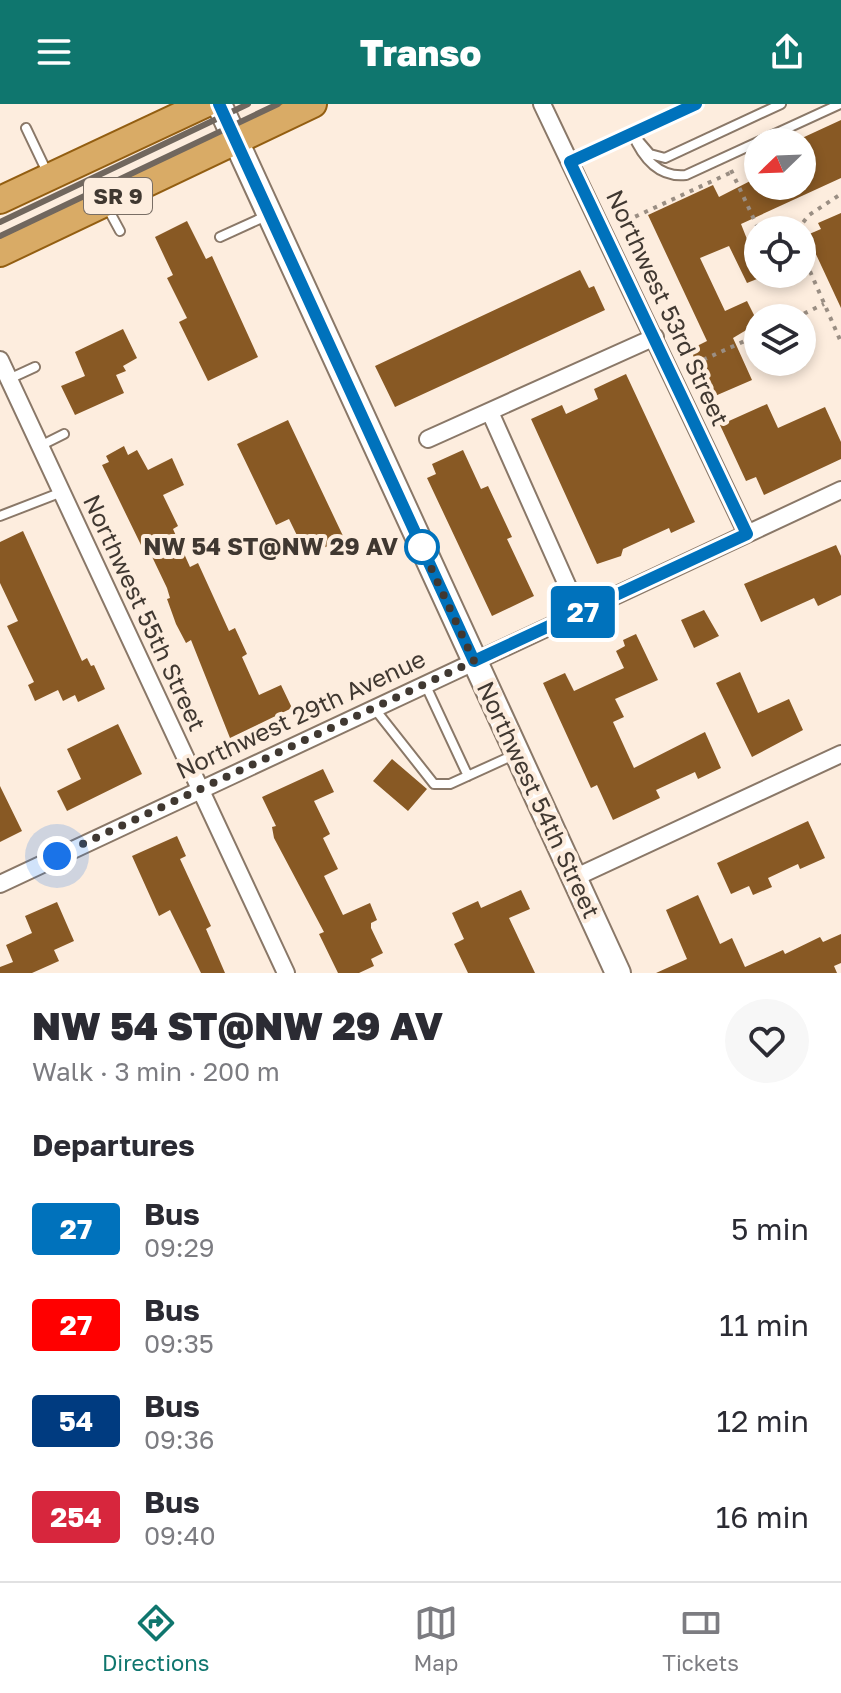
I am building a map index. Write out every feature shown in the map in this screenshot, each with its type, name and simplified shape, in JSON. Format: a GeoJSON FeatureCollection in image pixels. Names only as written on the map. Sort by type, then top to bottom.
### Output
{"type":"FeatureCollection","features":[{"type":"Feature","properties":{"kind":"main road","name":"SR 9"},"geometry":{"type":"LineString","coordinates":[[1,198],[205,104]]}},
{"type":"Feature","properties":{"kind":"main road","name":"Northwest 54th Street"},"geometry":{"type":"LineString","coordinates":[[219,104],[618,973]]}},
{"type":"Feature","properties":{"kind":"main road","name":"SR 9"},"geometry":{"type":"LineString","coordinates":[[0,253],[313,104]]}},
{"type":"Feature","properties":{"kind":"street","name":"Northwest 53rd Street"},"geometry":{"type":"LineString","coordinates":[[542,104],[747,534]]}},
{"type":"Feature","properties":{"kind":"street"},"geometry":{"type":"LineString","coordinates":[[428,439],[655,337]]}},
{"type":"Feature","properties":{"kind":"street","name":"Northwest 55th Street"},"geometry":{"type":"LineString","coordinates":[[0,360],[286,973]]}},
{"type":"Feature","properties":{"kind":"street"},"geometry":{"type":"LineString","coordinates":[[490,412],[580,614]]}},
{"type":"Feature","properties":{"kind":"street","name":"Northwest 29th Avenue"},"geometry":{"type":"LineString","coordinates":[[0,884],[841,490]]}},
{"type":"Feature","properties":{"kind":"street"},"geometry":{"type":"LineString","coordinates":[[574,878],[841,754]]}},
{"type":"Feature","properties":{"kind":"lane"},"geometry":{"type":"LineString","coordinates":[[570,162],[696,104]]}},
{"type":"Feature","properties":{"kind":"lane"},"geometry":{"type":"LineString","coordinates":[[632,133],[650,154],[665,158],[781,104]]}},
{"type":"Feature","properties":{"kind":"lane"},"geometry":{"type":"LineString","coordinates":[[632,133],[639,152],[650,163],[674,177],[686,175],[840,104]]}},
{"type":"Feature","properties":{"kind":"lane"},"geometry":{"type":"LineString","coordinates":[[26,128],[50,177]]}},
{"type":"Feature","properties":{"kind":"lane"},"geometry":{"type":"LineString","coordinates":[[104,203],[120,231]]}},
{"type":"Feature","properties":{"kind":"lane"},"geometry":{"type":"LineString","coordinates":[[220,237],[270,214]]}},
{"type":"Feature","properties":{"kind":"lane"},"geometry":{"type":"LineString","coordinates":[[9,379],[35,367]]}},
{"type":"Feature","properties":{"kind":"lane"},"geometry":{"type":"LineString","coordinates":[[40,446],[64,434]]}},
{"type":"Feature","properties":{"kind":"lane"},"geometry":{"type":"LineString","coordinates":[[0,516],[62,492]]}},
{"type":"Feature","properties":{"kind":"lane"},"geometry":{"type":"LineString","coordinates":[[425,684],[468,776]]}},
{"type":"Feature","properties":{"kind":"lane"},"geometry":{"type":"LineString","coordinates":[[373,708],[428,780],[441,786],[516,754]]}},
{"type":"Feature","properties":{"kind":"path"},"geometry":{"type":"LineString","coordinates":[[725,157],[752,216]]}},
{"type":"Feature","properties":{"kind":"path"},"geometry":{"type":"LineString","coordinates":[[604,231],[732,172]]}},
{"type":"Feature","properties":{"kind":"path"},"geometry":{"type":"LineString","coordinates":[[808,216],[841,194]]}},
{"type":"Feature","properties":{"kind":"path"},"geometry":{"type":"LineString","coordinates":[[816,285],[841,342]]}},
{"type":"Feature","properties":{"kind":"path"},"geometry":{"type":"LineString","coordinates":[[816,308],[824,304]]}},
{"type":"Feature","properties":{"kind":"path"},"geometry":{"type":"LineString","coordinates":[[672,374],[744,341]]}},
{"type":"Feature","properties":{"kind":"building"},"geometry":{"type":"Polygon","coordinates":[[[841,120],[841,178],[816,190],[816,132],[841,120]]]}},
{"type":"Feature","properties":{"kind":"building"},"geometry":{"type":"Polygon","coordinates":[[[744,184],[744,200],[793,200],[758,216],[744,216],[741,224],[744,232],[744,277],[729,246],[700,258],[725,311],[747,301],[748,304],[744,304],[744,331],[733,338],[744,362],[744,376],[750,376],[752,380],[708,399],[691,349],[707,341],[648,215],[713,185],[719,197],[744,184]]]}},
{"type":"Feature","properties":{"kind":"building"},"geometry":{"type":"Polygon","coordinates":[[[841,213],[841,308],[816,254],[816,231],[821,229],[818,223],[841,213]]]}},
{"type":"Feature","properties":{"kind":"building"},"geometry":{"type":"Polygon","coordinates":[[[187,221],[206,259],[212,256],[258,357],[208,381],[179,322],[187,318],[167,278],[173,275],[155,237],[187,221]]]}},
{"type":"Feature","properties":{"kind":"building"},"geometry":{"type":"Polygon","coordinates":[[[580,270],[589,288],[594,286],[605,310],[395,407],[375,366],[580,270]]]}},
{"type":"Feature","properties":{"kind":"building"},"geometry":{"type":"Polygon","coordinates":[[[123,329],[137,358],[123,366],[126,371],[116,375],[124,393],[75,415],[61,386],[85,376],[75,352],[123,329]]]}},
{"type":"Feature","properties":{"kind":"building"},"geometry":{"type":"Polygon","coordinates":[[[626,374],[695,522],[671,533],[669,528],[623,549],[621,556],[597,564],[531,419],[562,405],[566,414],[598,399],[594,389],[626,374]]]}},
{"type":"Feature","properties":{"kind":"building"},"geometry":{"type":"Polygon","coordinates":[[[767,404],[778,428],[825,407],[841,442],[841,459],[764,495],[756,477],[746,481],[720,425],[767,404]]]}},
{"type":"Feature","properties":{"kind":"building"},"geometry":{"type":"Polygon","coordinates":[[[288,420],[344,538],[307,556],[289,519],[276,525],[237,444],[288,420]]]}},
{"type":"Feature","properties":{"kind":"building"},"geometry":{"type":"Polygon","coordinates":[[[124,446],[128,455],[137,450],[148,470],[172,458],[184,485],[163,495],[178,526],[173,529],[190,567],[198,563],[229,631],[235,628],[247,654],[242,657],[259,695],[281,685],[292,708],[230,738],[191,640],[186,643],[176,624],[167,599],[170,598],[167,588],[145,542],[141,545],[102,465],[109,462],[106,456],[124,446]]]}},
{"type":"Feature","properties":{"kind":"building"},"geometry":{"type":"Polygon","coordinates":[[[463,450],[481,489],[488,486],[512,537],[507,539],[534,596],[492,616],[427,478],[436,474],[432,464],[463,450]]]}},
{"type":"Feature","properties":{"kind":"building"},"geometry":{"type":"Polygon","coordinates":[[[23,531],[82,661],[87,658],[91,666],[94,665],[105,689],[78,702],[75,695],[63,701],[58,690],[35,701],[28,685],[34,682],[7,626],[18,621],[0,583],[0,542],[23,531]]]}},
{"type":"Feature","properties":{"kind":"building"},"geometry":{"type":"Polygon","coordinates":[[[836,545],[841,556],[841,595],[818,606],[814,598],[761,622],[744,584],[836,545]]]}},
{"type":"Feature","properties":{"kind":"building"},"geometry":{"type":"Polygon","coordinates":[[[704,610],[719,636],[694,648],[681,620],[704,610]]]}},
{"type":"Feature","properties":{"kind":"building"},"geometry":{"type":"Polygon","coordinates":[[[636,634],[658,680],[615,699],[624,717],[613,722],[634,768],[705,732],[721,768],[698,779],[695,772],[656,790],[660,798],[613,820],[597,785],[591,788],[543,683],[565,673],[574,691],[624,668],[616,651],[625,646],[623,640],[636,634]]]}},
{"type":"Feature","properties":{"kind":"building"},"geometry":{"type":"Polygon","coordinates":[[[740,672],[758,713],[789,699],[803,730],[752,757],[716,683],[740,672]]]}},
{"type":"Feature","properties":{"kind":"building"},"geometry":{"type":"Polygon","coordinates":[[[118,724],[142,774],[67,811],[57,791],[81,779],[67,749],[118,724]]]}},
{"type":"Feature","properties":{"kind":"building"},"geometry":{"type":"Polygon","coordinates":[[[392,759],[427,789],[408,811],[373,781],[392,759]]]}},
{"type":"Feature","properties":{"kind":"building"},"geometry":{"type":"Polygon","coordinates":[[[323,769],[334,792],[314,801],[330,834],[323,838],[338,869],[324,876],[343,915],[370,903],[377,920],[371,923],[371,928],[383,953],[371,959],[374,966],[359,973],[338,973],[319,934],[324,932],[274,838],[272,827],[276,826],[262,797],[323,769]]]}},
{"type":"Feature","properties":{"kind":"building"},"geometry":{"type":"Polygon","coordinates":[[[0,786],[22,831],[0,842],[0,786]]]}},
{"type":"Feature","properties":{"kind":"building"},"geometry":{"type":"Polygon","coordinates":[[[808,821],[825,858],[800,869],[798,864],[768,878],[772,887],[753,895],[749,886],[731,894],[717,863],[808,821]]]}},
{"type":"Feature","properties":{"kind":"building"},"geometry":{"type":"Polygon","coordinates":[[[177,836],[186,856],[180,859],[211,926],[206,929],[225,973],[201,973],[170,910],[159,916],[132,856],[177,836]]]}},
{"type":"Feature","properties":{"kind":"building"},"geometry":{"type":"Polygon","coordinates":[[[521,890],[530,909],[509,918],[535,973],[468,973],[454,944],[464,939],[452,913],[478,901],[481,908],[521,890]]]}},
{"type":"Feature","properties":{"kind":"building"},"geometry":{"type":"Polygon","coordinates":[[[698,895],[720,944],[732,938],[745,967],[783,950],[785,954],[820,937],[823,942],[841,934],[841,963],[834,966],[837,973],[656,973],[687,959],[666,910],[698,895]]]}},
{"type":"Feature","properties":{"kind":"building"},"geometry":{"type":"Polygon","coordinates":[[[57,902],[74,941],[54,950],[59,961],[32,973],[0,973],[0,967],[13,962],[6,945],[32,933],[25,916],[57,902]]]}},
{"type":"Feature","properties":{"kind":"railway"},"geometry":{"type":"LineString","coordinates":[[0,222],[248,104]]}},
{"type":"Feature","properties":{"kind":"railway"},"geometry":{"type":"LineString","coordinates":[[0,236],[278,104]]}},
{"type":"Feature","properties":{"kind":"bus line","name":"27"},"geometry":{"type":"LineString","coordinates":[[219,104],[474,661],[747,534],[570,162],[696,104]]}},
{"type":"Feature","properties":{"kind":"place","name":"NW 54 ST@NW 29 AV"},"geometry":{"type":"Point","coordinates":[422,547]}},
{"type":"Feature","properties":{"kind":"route"},"geometry":{"type":"LineString","coordinates":[[57,856],[474,661],[420,544],[422,547]]}}]}
